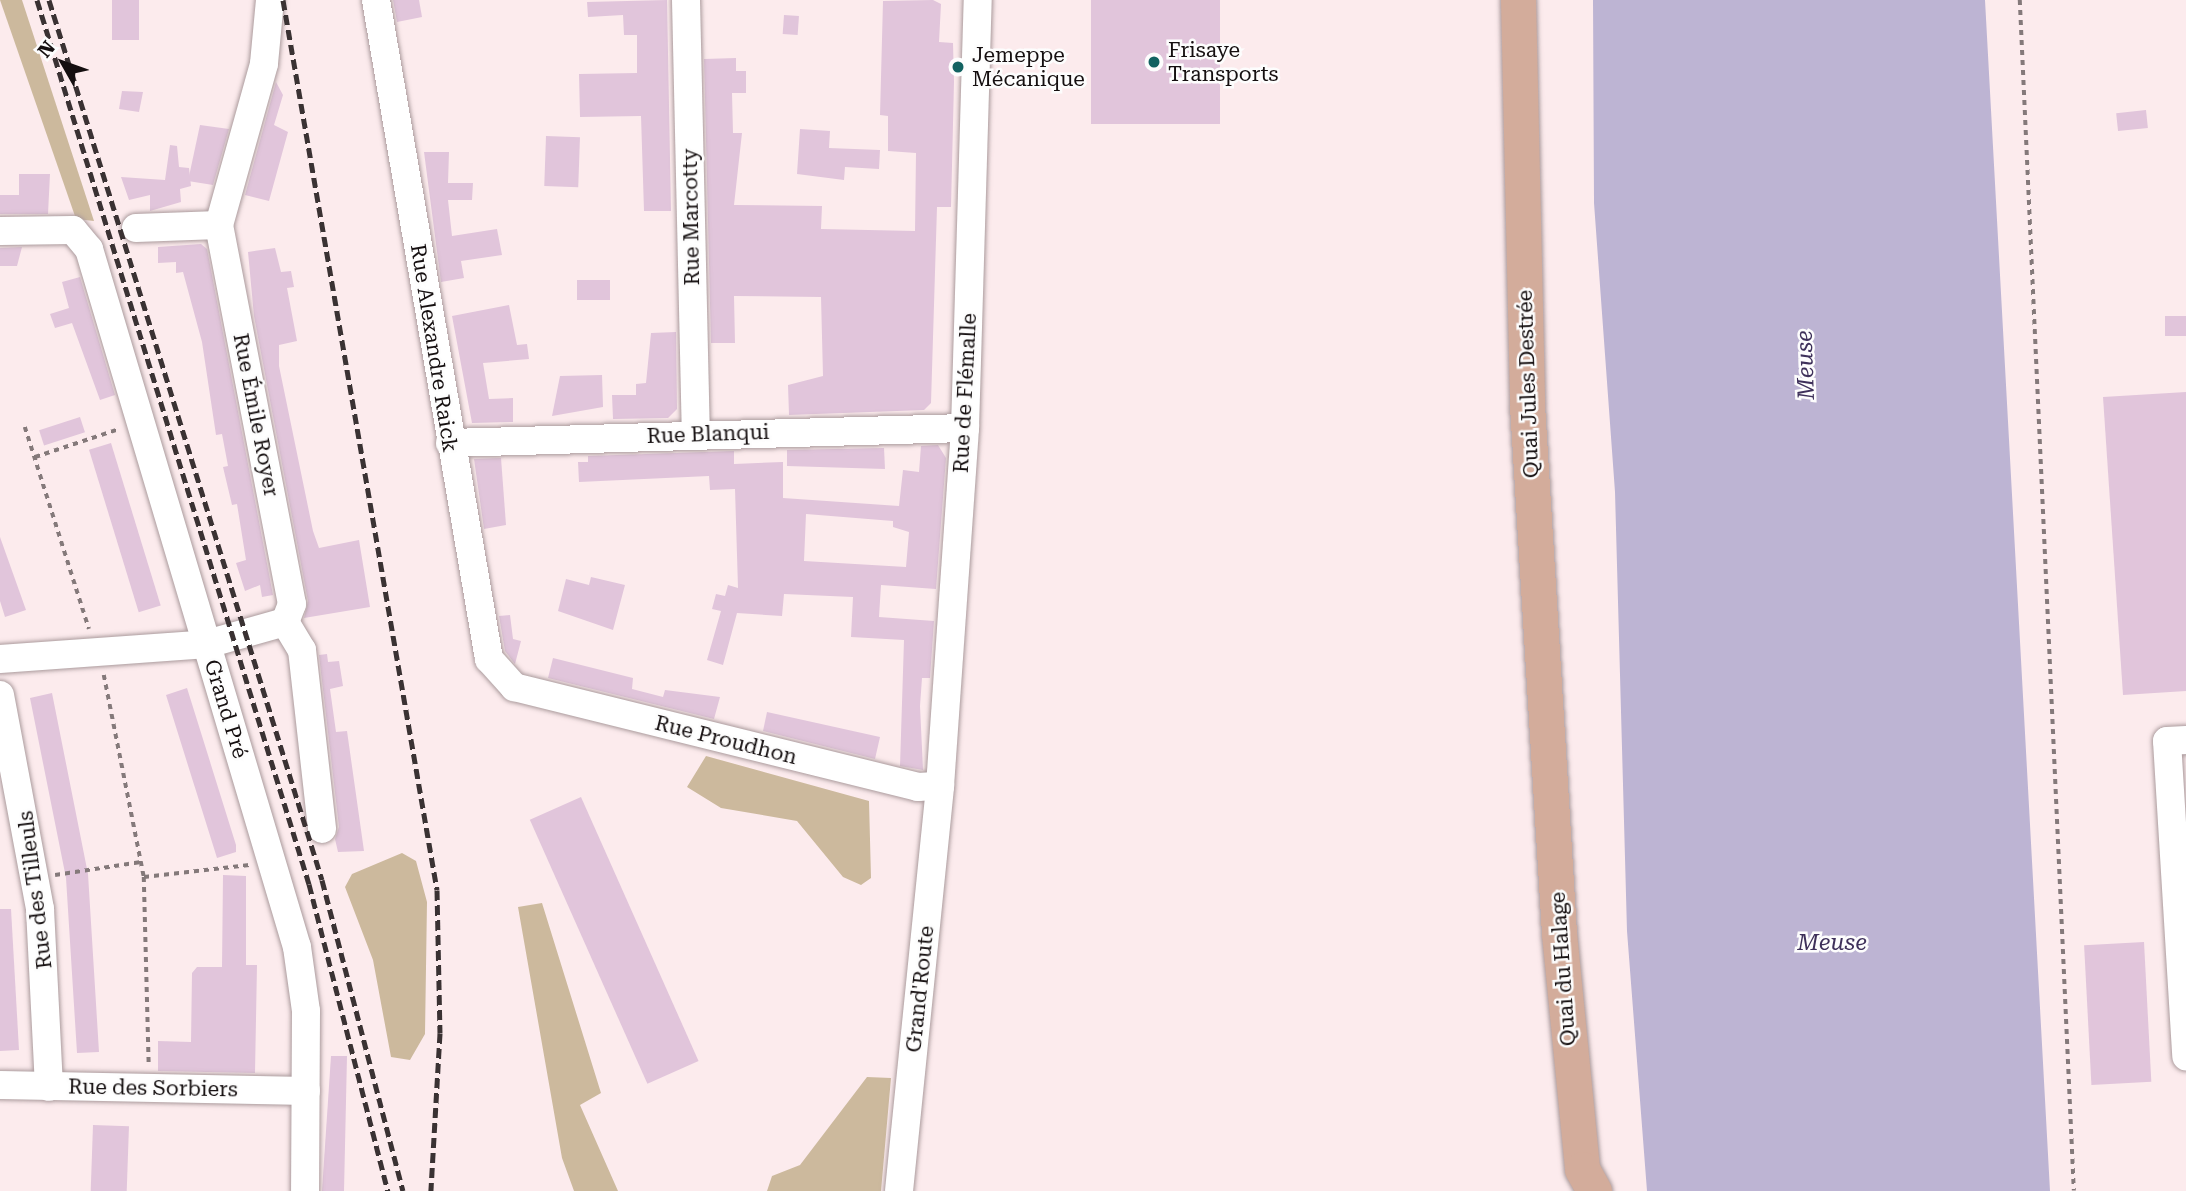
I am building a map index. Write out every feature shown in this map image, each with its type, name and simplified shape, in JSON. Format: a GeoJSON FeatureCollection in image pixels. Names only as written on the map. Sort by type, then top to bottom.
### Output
{"type":"FeatureCollection","features":[{"type":"Feature","properties":{"kind":"main road","name":"Quai Jules Destrée"},"geometry":{"type":"LineString","coordinates":[[1518,0],[1527,405],[1550,768]]}},
{"type":"Feature","properties":{"kind":"main road","name":"Quai du Halage"},"geometry":{"type":"LineString","coordinates":[[1550,768],[1583,1184]]}},
{"type":"Feature","properties":{"kind":"street","name":"Rue Émile Royer"},"geometry":{"type":"LineString","coordinates":[[270,0],[264,64],[219,225],[292,604],[285,622]]}},
{"type":"Feature","properties":{"kind":"street","name":"Rue Alexandre Raick"},"geometry":{"type":"LineString","coordinates":[[376,0],[489,659],[514,687]]}},
{"type":"Feature","properties":{"kind":"street","name":"Rue Marcotty"},"geometry":{"type":"LineString","coordinates":[[686,0],[696,433]]}},
{"type":"Feature","properties":{"kind":"street","name":"Rue de Flémalle"},"geometry":{"type":"LineString","coordinates":[[940,786],[965,428],[978,0]]}},
{"type":"Feature","properties":{"kind":"street"},"geometry":{"type":"LineString","coordinates":[[136,228],[219,225]]}},
{"type":"Feature","properties":{"kind":"street","name":"Grand Pré"},"geometry":{"type":"LineString","coordinates":[[0,231],[63,229],[84,237],[301,965],[306,1091],[305,1191]]}},
{"type":"Feature","properties":{"kind":"street","name":"Rue Blanqui"},"geometry":{"type":"LineString","coordinates":[[450,443],[696,433],[965,428]]}},
{"type":"Feature","properties":{"kind":"street"},"geometry":{"type":"LineString","coordinates":[[0,659],[207,644],[285,622],[302,650],[322,829]]}},
{"type":"Feature","properties":{"kind":"street","name":"Rue Proudhon"},"geometry":{"type":"LineString","coordinates":[[514,687],[918,787],[940,786]]}},
{"type":"Feature","properties":{"kind":"street","name":"Rue des Tilleuls"},"geometry":{"type":"LineString","coordinates":[[0,695],[36,878],[49,1087]]}},
{"type":"Feature","properties":{"kind":"street"},"geometry":{"type":"LineString","coordinates":[[2186,740],[2167,741],[2186,1056]]}},
{"type":"Feature","properties":{"kind":"street","name":"Grand'Route"},"geometry":{"type":"LineString","coordinates":[[899,1191],[940,786]]}},
{"type":"Feature","properties":{"kind":"street","name":"Rue des Sorbiers"},"geometry":{"type":"LineString","coordinates":[[0,1085],[306,1091]]}},
{"type":"Feature","properties":{"kind":"path"},"geometry":{"type":"LineString","coordinates":[[2020,0],[2074,1191]]}},
{"type":"Feature","properties":{"kind":"path"},"geometry":{"type":"LineString","coordinates":[[35,457],[140,422]]}},
{"type":"Feature","properties":{"kind":"path"},"geometry":{"type":"LineString","coordinates":[[25,427],[97,651],[120,734],[144,877],[151,968],[149,1088]]}},
{"type":"Feature","properties":{"kind":"path"},"geometry":{"type":"LineString","coordinates":[[36,878],[141,862]]}},
{"type":"Feature","properties":{"kind":"path"},"geometry":{"type":"LineString","coordinates":[[144,877],[272,865]]}},
{"type":"Feature","properties":{"kind":"shaded area"},"geometry":{"type":"Polygon","coordinates":[[[0,0],[22,0],[94,221],[76,219],[0,0]]]}},
{"type":"Feature","properties":{"kind":"shaded area"},"geometry":{"type":"Polygon","coordinates":[[[706,756],[869,801],[871,878],[861,885],[843,877],[797,821],[721,808],[687,787],[706,756]]]}},
{"type":"Feature","properties":{"kind":"shaded area"},"geometry":{"type":"Polygon","coordinates":[[[402,853],[416,861],[427,902],[425,1034],[410,1060],[391,1057],[373,960],[345,887],[352,874],[402,853]]]}},
{"type":"Feature","properties":{"kind":"shaded area"},"geometry":{"type":"Polygon","coordinates":[[[542,903],[601,1093],[580,1105],[618,1191],[574,1191],[562,1158],[518,907],[542,903]]]}},
{"type":"Feature","properties":{"kind":"shaded area"},"geometry":{"type":"Polygon","coordinates":[[[867,1077],[891,1078],[881,1191],[767,1191],[772,1176],[800,1165],[867,1077]]]}},
{"type":"Feature","properties":{"kind":"water","name":"Meuse"},"geometry":{"type":"Polygon","coordinates":[[[1593,0],[1985,0],[2050,1191],[1647,1191],[1627,931],[1615,492],[1594,203],[1593,0]]]}},
{"type":"Feature","properties":{"kind":"building"},"geometry":{"type":"Polygon","coordinates":[[[112,0],[139,0],[139,40],[112,40],[112,0]]]}},
{"type":"Feature","properties":{"kind":"building"},"geometry":{"type":"Polygon","coordinates":[[[393,0],[419,0],[422,17],[397,22],[393,0]]]}},
{"type":"Feature","properties":{"kind":"building"},"geometry":{"type":"Polygon","coordinates":[[[667,0],[671,211],[644,211],[641,116],[580,117],[579,74],[637,73],[637,35],[624,35],[623,15],[588,17],[587,2],[667,0]]]}},
{"type":"Feature","properties":{"kind":"building"},"geometry":{"type":"Polygon","coordinates":[[[933,0],[941,4],[939,42],[953,43],[954,82],[951,207],[937,207],[931,403],[924,410],[789,415],[788,385],[823,376],[821,297],[734,296],[735,343],[711,343],[704,59],[736,58],[736,71],[746,71],[746,93],[732,93],[733,133],[742,133],[734,205],[822,206],[821,229],[915,231],[916,153],[888,151],[888,116],[880,115],[883,1],[933,0]]]}},
{"type":"Feature","properties":{"kind":"building","name":"Frisaye Transports"},"geometry":{"type":"Polygon","coordinates":[[[1091,0],[1220,0],[1220,124],[1091,124],[1091,0]]]}},
{"type":"Feature","properties":{"kind":"building"},"geometry":{"type":"Polygon","coordinates":[[[784,15],[799,16],[798,35],[783,34],[784,15]]]}},
{"type":"Feature","properties":{"kind":"building"},"geometry":{"type":"Polygon","coordinates":[[[276,82],[283,95],[274,125],[288,132],[269,201],[245,195],[276,82]]]}},
{"type":"Feature","properties":{"kind":"building"},"geometry":{"type":"Polygon","coordinates":[[[122,91],[143,92],[139,112],[119,109],[122,91]]]}},
{"type":"Feature","properties":{"kind":"building"},"geometry":{"type":"Polygon","coordinates":[[[2146,110],[2148,128],[2118,131],[2116,113],[2146,110]]]}},
{"type":"Feature","properties":{"kind":"building"},"geometry":{"type":"Polygon","coordinates":[[[200,125],[229,129],[213,185],[188,181],[200,125]]]}},
{"type":"Feature","properties":{"kind":"building"},"geometry":{"type":"Polygon","coordinates":[[[800,129],[830,131],[829,148],[880,150],[879,169],[845,167],[844,180],[797,174],[800,129]]]}},
{"type":"Feature","properties":{"kind":"building"},"geometry":{"type":"Polygon","coordinates":[[[546,136],[580,137],[578,187],[544,186],[546,136]]]}},
{"type":"Feature","properties":{"kind":"building"},"geometry":{"type":"Polygon","coordinates":[[[170,145],[177,146],[179,167],[189,168],[191,186],[180,189],[181,202],[150,211],[150,195],[129,200],[121,177],[165,180],[170,145]]]}},
{"type":"Feature","properties":{"kind":"building"},"geometry":{"type":"Polygon","coordinates":[[[424,152],[449,152],[448,183],[473,183],[472,200],[448,200],[452,236],[497,229],[502,255],[461,261],[464,278],[441,282],[424,152]]]}},
{"type":"Feature","properties":{"kind":"building"},"geometry":{"type":"Polygon","coordinates":[[[19,174],[50,174],[48,214],[0,214],[0,195],[19,195],[19,174]]]}},
{"type":"Feature","properties":{"kind":"building"},"geometry":{"type":"Polygon","coordinates":[[[201,244],[207,249],[273,595],[262,597],[260,585],[245,591],[236,563],[246,560],[237,504],[232,505],[223,467],[228,466],[222,434],[216,435],[202,342],[183,272],[176,273],[176,262],[158,263],[158,247],[201,244]]]}},
{"type":"Feature","properties":{"kind":"building"},"geometry":{"type":"Polygon","coordinates":[[[22,247],[17,266],[0,266],[0,248],[22,247]]]}},
{"type":"Feature","properties":{"kind":"building"},"geometry":{"type":"Polygon","coordinates":[[[275,248],[281,272],[291,271],[294,287],[287,288],[297,341],[279,345],[279,366],[313,531],[319,548],[359,540],[370,607],[304,618],[308,601],[254,316],[248,252],[275,248]]]}},
{"type":"Feature","properties":{"kind":"building"},"geometry":{"type":"Polygon","coordinates":[[[80,277],[115,395],[100,400],[72,323],[55,328],[50,314],[69,308],[62,282],[80,277]]]}},
{"type":"Feature","properties":{"kind":"building"},"geometry":{"type":"Polygon","coordinates":[[[577,280],[610,280],[610,300],[577,300],[577,280]]]}},
{"type":"Feature","properties":{"kind":"building"},"geometry":{"type":"Polygon","coordinates":[[[509,305],[517,345],[527,344],[529,359],[483,363],[489,399],[513,398],[513,422],[472,423],[452,316],[509,305]]]}},
{"type":"Feature","properties":{"kind":"building"},"geometry":{"type":"Polygon","coordinates":[[[2165,316],[2186,316],[2186,336],[2165,336],[2165,316]]]}},
{"type":"Feature","properties":{"kind":"building"},"geometry":{"type":"Polygon","coordinates":[[[676,332],[677,409],[668,418],[613,419],[612,395],[636,395],[636,384],[646,383],[651,333],[676,332]]]}},
{"type":"Feature","properties":{"kind":"building"},"geometry":{"type":"Polygon","coordinates":[[[602,375],[603,407],[552,416],[560,376],[602,375]]]}},
{"type":"Feature","properties":{"kind":"building"},"geometry":{"type":"Polygon","coordinates":[[[2186,392],[2186,691],[2123,695],[2103,397],[2186,392]]]}},
{"type":"Feature","properties":{"kind":"building"},"geometry":{"type":"Polygon","coordinates":[[[80,417],[85,432],[44,446],[39,430],[80,417]]]}},
{"type":"Feature","properties":{"kind":"building"},"geometry":{"type":"Polygon","coordinates":[[[111,443],[161,606],[139,612],[89,450],[111,443]]]}},
{"type":"Feature","properties":{"kind":"building"},"geometry":{"type":"Polygon","coordinates":[[[938,445],[946,458],[936,589],[881,585],[879,617],[934,621],[930,678],[922,678],[920,706],[923,770],[900,766],[904,640],[851,637],[853,597],[784,594],[782,616],[737,613],[723,665],[707,660],[721,611],[712,609],[716,594],[725,596],[728,585],[738,588],[735,489],[710,490],[709,476],[579,482],[578,462],[588,462],[588,456],[734,451],[734,464],[783,462],[783,498],[899,506],[903,470],[919,472],[921,446],[938,445]],[[806,514],[804,561],[906,567],[909,532],[893,527],[893,521],[806,514]]]}},
{"type":"Feature","properties":{"kind":"building"},"geometry":{"type":"Polygon","coordinates":[[[884,448],[885,469],[787,466],[787,450],[884,448]]]}},
{"type":"Feature","properties":{"kind":"building"},"geometry":{"type":"Polygon","coordinates":[[[501,458],[506,525],[484,529],[474,459],[501,458]]]}},
{"type":"Feature","properties":{"kind":"building"},"geometry":{"type":"Polygon","coordinates":[[[0,537],[26,610],[5,617],[0,601],[0,537]]]}},
{"type":"Feature","properties":{"kind":"building"},"geometry":{"type":"Polygon","coordinates":[[[591,577],[625,585],[613,630],[558,611],[566,579],[589,585],[591,577]]]}},
{"type":"Feature","properties":{"kind":"building"},"geometry":{"type":"Polygon","coordinates":[[[510,615],[513,639],[521,641],[515,664],[505,651],[499,616],[510,615]]]}},
{"type":"Feature","properties":{"kind":"building"},"geometry":{"type":"Polygon","coordinates":[[[327,654],[328,662],[339,661],[343,686],[330,689],[336,732],[347,731],[364,851],[338,852],[335,839],[339,827],[319,655],[327,654]]]}},
{"type":"Feature","properties":{"kind":"building"},"geometry":{"type":"Polygon","coordinates":[[[553,658],[633,678],[632,689],[663,697],[665,690],[720,697],[714,719],[548,678],[553,658]]]}},
{"type":"Feature","properties":{"kind":"building"},"geometry":{"type":"Polygon","coordinates":[[[187,688],[236,845],[236,852],[217,858],[166,695],[187,688]]]}},
{"type":"Feature","properties":{"kind":"building"},"geometry":{"type":"Polygon","coordinates":[[[52,693],[88,874],[99,1052],[77,1053],[66,878],[30,698],[52,693]]]}},
{"type":"Feature","properties":{"kind":"building"},"geometry":{"type":"Polygon","coordinates":[[[767,712],[880,737],[875,759],[763,731],[767,712]]]}},
{"type":"Feature","properties":{"kind":"building"},"geometry":{"type":"Polygon","coordinates":[[[581,797],[699,1061],[647,1084],[530,820],[581,797]]]}},
{"type":"Feature","properties":{"kind":"building"},"geometry":{"type":"Polygon","coordinates":[[[223,875],[246,876],[246,965],[257,965],[255,1073],[158,1071],[158,1041],[191,1042],[192,973],[197,967],[222,967],[223,875]]]}},
{"type":"Feature","properties":{"kind":"building"},"geometry":{"type":"Polygon","coordinates":[[[0,909],[11,909],[19,1050],[0,1051],[0,909]]]}},
{"type":"Feature","properties":{"kind":"building"},"geometry":{"type":"Polygon","coordinates":[[[2144,942],[2151,1082],[2091,1085],[2084,945],[2144,942]]]}},
{"type":"Feature","properties":{"kind":"building"},"geometry":{"type":"Polygon","coordinates":[[[331,1056],[347,1056],[344,1191],[322,1191],[331,1056]]]}},
{"type":"Feature","properties":{"kind":"building"},"geometry":{"type":"Polygon","coordinates":[[[93,1125],[129,1126],[127,1191],[91,1191],[93,1125]]]}},
{"type":"Feature","properties":{"kind":"railway"},"geometry":{"type":"LineString","coordinates":[[37,0],[309,884],[388,1191]]}},
{"type":"Feature","properties":{"kind":"railway"},"geometry":{"type":"LineString","coordinates":[[49,0],[322,880],[403,1191]]}},
{"type":"Feature","properties":{"kind":"railway"},"geometry":{"type":"LineString","coordinates":[[283,0],[437,890],[440,1033],[431,1191]]}},
{"type":"Feature","properties":{"kind":"place","name":"Frisaye Transports"},"geometry":{"type":"Point","coordinates":[1154,62]}},
{"type":"Feature","properties":{"kind":"place","name":"Jemeppe Mécanique"},"geometry":{"type":"Point","coordinates":[958,67]}}]}
